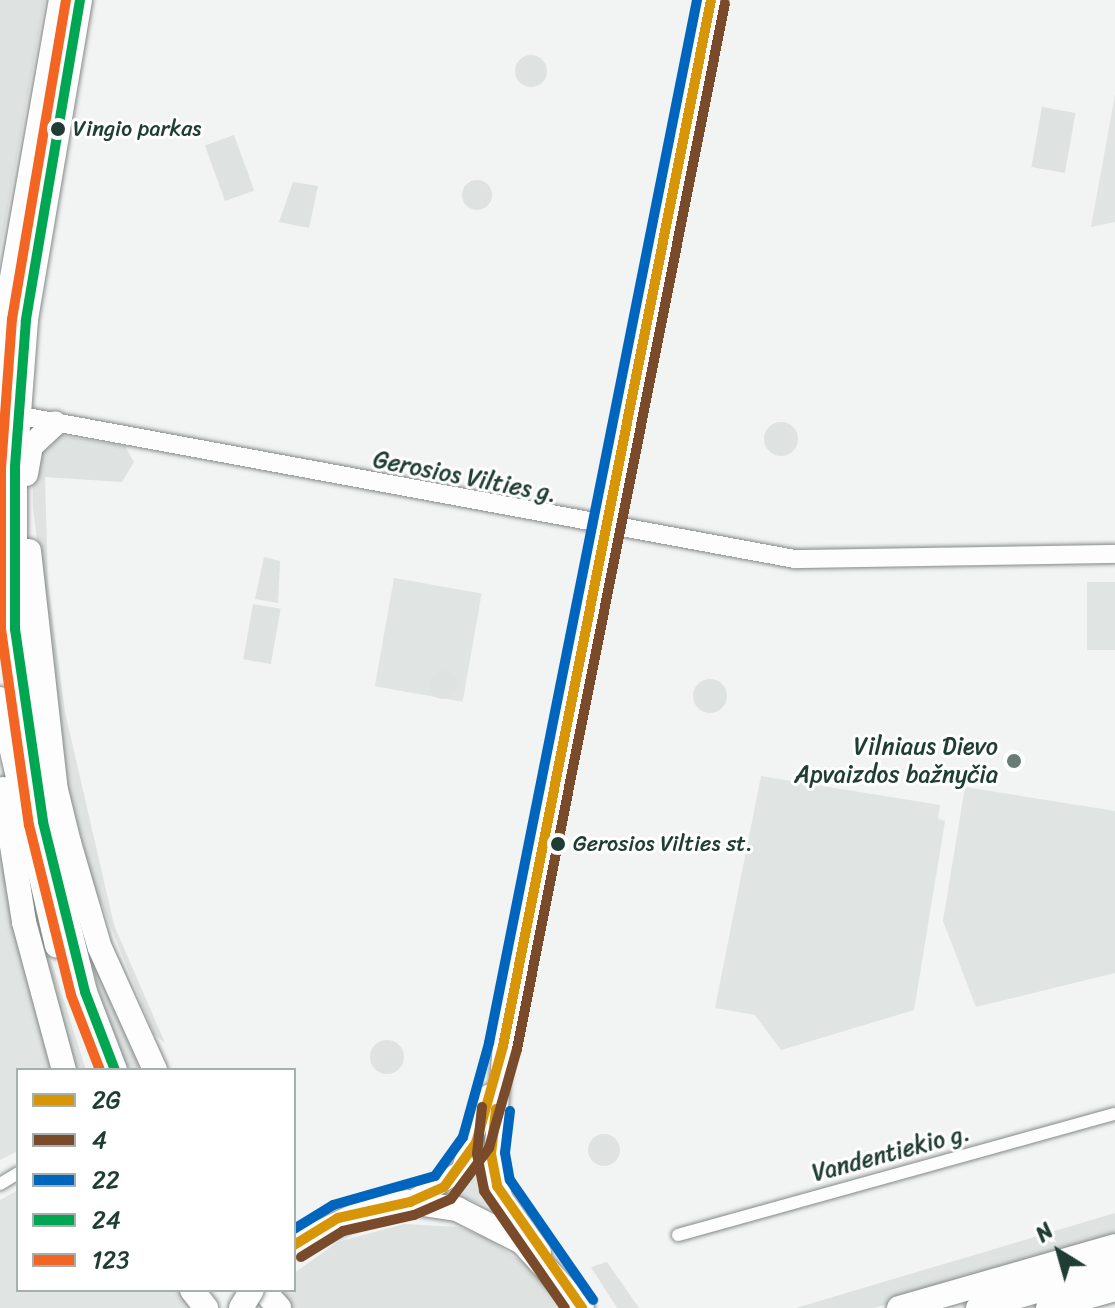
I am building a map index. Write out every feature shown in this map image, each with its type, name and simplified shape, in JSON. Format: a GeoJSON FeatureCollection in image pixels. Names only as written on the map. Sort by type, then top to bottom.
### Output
{"type":"FeatureCollection","features":[{"type":"Feature","properties":{"kind":"highway"},"geometry":{"type":"LineString","coordinates":[[0,392],[2,317],[61,0]]}},
{"type":"Feature","properties":{"kind":"highway"},"geometry":{"type":"LineString","coordinates":[[80,0],[10,414],[13,556],[11,694],[50,922],[97,1068]]}},
{"type":"Feature","properties":{"kind":"highway"},"geometry":{"type":"LineString","coordinates":[[13,556],[31,446],[55,424]]}},
{"type":"Feature","properties":{"kind":"highway"},"geometry":{"type":"LineString","coordinates":[[26,483],[29,570],[56,790],[100,948],[154,1068]]}},
{"type":"Feature","properties":{"kind":"highway"},"geometry":{"type":"LineString","coordinates":[[11,694],[56,790]]}},
{"type":"Feature","properties":{"kind":"highway"},"geometry":{"type":"LineString","coordinates":[[11,694],[66,918],[114,1068]]}},
{"type":"Feature","properties":{"kind":"highway"},"geometry":{"type":"LineString","coordinates":[[0,754],[24,922],[63,1068]]}},
{"type":"Feature","properties":{"kind":"highway"},"geometry":{"type":"LineString","coordinates":[[296,1224],[410,1202],[496,1224],[560,1278],[582,1308]]}},
{"type":"Feature","properties":{"kind":"highway"},"geometry":{"type":"LineString","coordinates":[[296,1244],[338,1218]]}},
{"type":"Feature","properties":{"kind":"highway"},"geometry":{"type":"LineString","coordinates":[[899,1308],[1115,1246]]}},
{"type":"Feature","properties":{"kind":"highway"},"geometry":{"type":"LineString","coordinates":[[978,1308],[1115,1268]]}},
{"type":"Feature","properties":{"kind":"highway"},"geometry":{"type":"LineString","coordinates":[[1048,1308],[1115,1289]]}},
{"type":"Feature","properties":{"kind":"highway"},"geometry":{"type":"LineString","coordinates":[[194,1292],[206,1308]]}},
{"type":"Feature","properties":{"kind":"highway"},"geometry":{"type":"LineString","coordinates":[[243,1292],[258,1308]]}},
{"type":"Feature","properties":{"kind":"highway"},"geometry":{"type":"LineString","coordinates":[[265,1292],[279,1308]]}},
{"type":"Feature","properties":{"kind":"main road"},"geometry":{"type":"LineString","coordinates":[[560,1278],[497,1186],[491,1154],[503,1046],[711,0]]}},
{"type":"Feature","properties":{"kind":"main road","name":"Gerosios Vilties g."},"geometry":{"type":"LineString","coordinates":[[10,414],[606,529],[795,559],[1115,554]]}},
{"type":"Feature","properties":{"kind":"main road"},"geometry":{"type":"LineString","coordinates":[[410,1202],[452,1181],[469,1158],[503,1046]]}},
{"type":"Feature","properties":{"kind":"street","name":"Vandentiekio g."},"geometry":{"type":"LineString","coordinates":[[678,1235],[1115,1114]]}},
{"type":"Feature","properties":{"kind":"shaded area","name":"Vingio parkas"},"geometry":{"type":"Polygon","coordinates":[[[0,0],[45,0],[0,253],[0,0]]]}},
{"type":"Feature","properties":{"kind":"shaded area"},"geometry":{"type":"Polygon","coordinates":[[[531,55],[542,60],[547,71],[542,82],[531,87],[520,82],[515,71],[520,60],[531,55]]]}},
{"type":"Feature","properties":{"kind":"shaded area"},"geometry":{"type":"Polygon","coordinates":[[[1115,94],[1115,222],[1091,227],[1113,106],[1115,94]]]}},
{"type":"Feature","properties":{"kind":"shaded area"},"geometry":{"type":"Polygon","coordinates":[[[1042,107],[1075,113],[1065,173],[1031,167],[1042,107]]]}},
{"type":"Feature","properties":{"kind":"shaded area"},"geometry":{"type":"Polygon","coordinates":[[[234,135],[254,190],[225,201],[205,146],[234,135]]]}},
{"type":"Feature","properties":{"kind":"shaded area"},"geometry":{"type":"Polygon","coordinates":[[[477,180],[483,181],[491,189],[491,201],[483,209],[477,210],[471,209],[463,201],[462,195],[463,189],[471,181],[477,180]]]}},
{"type":"Feature","properties":{"kind":"shaded area"},"geometry":{"type":"Polygon","coordinates":[[[293,182],[318,186],[309,228],[279,222],[293,182]]]}},
{"type":"Feature","properties":{"kind":"shaded area"},"geometry":{"type":"Polygon","coordinates":[[[781,422],[793,427],[798,439],[793,451],[781,456],[769,451],[764,439],[769,427],[781,422]]]}},
{"type":"Feature","properties":{"kind":"shaded area"},"geometry":{"type":"Polygon","coordinates":[[[53,434],[125,446],[134,462],[122,482],[45,477],[48,583],[65,712],[114,925],[165,1043],[154,1034],[93,883],[66,778],[33,508],[32,462],[53,434]]]}},
{"type":"Feature","properties":{"kind":"shaded area"},"geometry":{"type":"Polygon","coordinates":[[[264,557],[280,561],[278,603],[255,599],[264,557]]]}},
{"type":"Feature","properties":{"kind":"shaded area"},"geometry":{"type":"Polygon","coordinates":[[[394,578],[482,593],[463,702],[375,686],[394,578]]]}},
{"type":"Feature","properties":{"kind":"shaded area"},"geometry":{"type":"Polygon","coordinates":[[[1087,582],[1115,582],[1115,650],[1087,650],[1087,582]]]}},
{"type":"Feature","properties":{"kind":"shaded area"},"geometry":{"type":"Polygon","coordinates":[[[253,604],[281,609],[271,664],[243,659],[253,604]]]}},
{"type":"Feature","properties":{"kind":"shaded area"},"geometry":{"type":"Polygon","coordinates":[[[443,671],[453,675],[457,685],[453,695],[443,699],[433,695],[429,685],[433,675],[443,671]]]}},
{"type":"Feature","properties":{"kind":"shaded area"},"geometry":{"type":"Polygon","coordinates":[[[710,679],[722,684],[727,696],[722,708],[710,713],[698,708],[693,696],[698,684],[710,679]]]}},
{"type":"Feature","properties":{"kind":"shaded area"},"geometry":{"type":"Polygon","coordinates":[[[761,776],[940,805],[938,819],[945,821],[914,1010],[781,1050],[755,1015],[715,1008],[761,776]]]}},
{"type":"Feature","properties":{"kind":"shaded area"},"geometry":{"type":"Polygon","coordinates":[[[965,787],[1115,811],[1115,973],[976,1007],[943,921],[965,787]]]}},
{"type":"Feature","properties":{"kind":"shaded area"},"geometry":{"type":"Polygon","coordinates":[[[13,802],[42,932],[85,1068],[72,1068],[44,976],[13,802]]]}},
{"type":"Feature","properties":{"kind":"shaded area"},"geometry":{"type":"Polygon","coordinates":[[[0,838],[55,1068],[16,1068],[16,1152],[0,1160],[0,838]]]}},
{"type":"Feature","properties":{"kind":"shaded area"},"geometry":{"type":"Polygon","coordinates":[[[73,892],[92,954],[143,1068],[125,1068],[109,1029],[73,892]]]}},
{"type":"Feature","properties":{"kind":"shaded area"},"geometry":{"type":"Polygon","coordinates":[[[387,1040],[399,1045],[404,1057],[399,1069],[387,1074],[375,1069],[370,1057],[375,1045],[387,1040]]]}},
{"type":"Feature","properties":{"kind":"shaded area"},"geometry":{"type":"Polygon","coordinates":[[[604,1134],[615,1139],[620,1150],[615,1161],[604,1166],[593,1161],[588,1150],[593,1139],[604,1134]]]}},
{"type":"Feature","properties":{"kind":"shaded area"},"geometry":{"type":"Polygon","coordinates":[[[482,1156],[485,1183],[492,1207],[452,1194],[482,1156]]]}},
{"type":"Feature","properties":{"kind":"shaded area"},"geometry":{"type":"Polygon","coordinates":[[[16,1191],[16,1292],[183,1292],[193,1308],[0,1308],[0,1200],[16,1191]]]}},
{"type":"Feature","properties":{"kind":"shaded area"},"geometry":{"type":"Polygon","coordinates":[[[1115,1213],[1115,1237],[874,1308],[796,1308],[1115,1213]]]}},
{"type":"Feature","properties":{"kind":"shaded area"},"geometry":{"type":"Polygon","coordinates":[[[404,1224],[458,1227],[485,1237],[529,1267],[563,1308],[293,1308],[278,1292],[296,1292],[296,1272],[338,1242],[404,1224]]]}},
{"type":"Feature","properties":{"kind":"shaded area"},"geometry":{"type":"Polygon","coordinates":[[[607,1262],[639,1308],[617,1308],[591,1267],[607,1262]]]}},
{"type":"Feature","properties":{"kind":"transit line","name":"123"},"geometry":{"type":"LineString","coordinates":[[66,0],[12,319],[1,468],[1,629],[29,825],[71,995],[99,1068]]}},
{"type":"Feature","properties":{"kind":"transit line","name":"24"},"geometry":{"type":"LineString","coordinates":[[80,0],[26,320],[15,468],[15,629],[43,822],[85,992],[114,1068]]}},
{"type":"Feature","properties":{"kind":"transit line","name":"22"},"geometry":{"type":"LineString","coordinates":[[296,1228],[333,1205],[435,1176],[463,1137],[489,1043],[697,0]]}},
{"type":"Feature","properties":{"kind":"transit line","name":"2G"},"geometry":{"type":"LineString","coordinates":[[296,1244],[338,1218],[410,1202],[444,1187],[476,1143],[503,1046],[711,0]]}},
{"type":"Feature","properties":{"kind":"transit line","name":"4"},"geometry":{"type":"LineString","coordinates":[[301,1257],[343,1231],[414,1215],[451,1199],[489,1148],[517,1049],[725,3]]}},
{"type":"Feature","properties":{"kind":"transit line","name":"4"},"geometry":{"type":"LineString","coordinates":[[482,1107],[477,1154],[484,1191],[565,1308]]}},
{"type":"Feature","properties":{"kind":"transit line","name":"2G"},"geometry":{"type":"LineString","coordinates":[[496,1109],[491,1154],[497,1186],[582,1308]]}},
{"type":"Feature","properties":{"kind":"transit line","name":"22"},"geometry":{"type":"LineString","coordinates":[[510,1111],[505,1153],[510,1180],[593,1300]]}},
{"type":"Feature","properties":{"kind":"place","name":"Vingio parkas"},"geometry":{"type":"Point","coordinates":[58,129]}},
{"type":"Feature","properties":{"kind":"place","name":"Vilniaus Dievo Apvaizdos bažnyčia"},"geometry":{"type":"Point","coordinates":[1014,761]}},
{"type":"Feature","properties":{"kind":"place","name":"Gerosios Vilties st."},"geometry":{"type":"Point","coordinates":[558,844]}}]}
